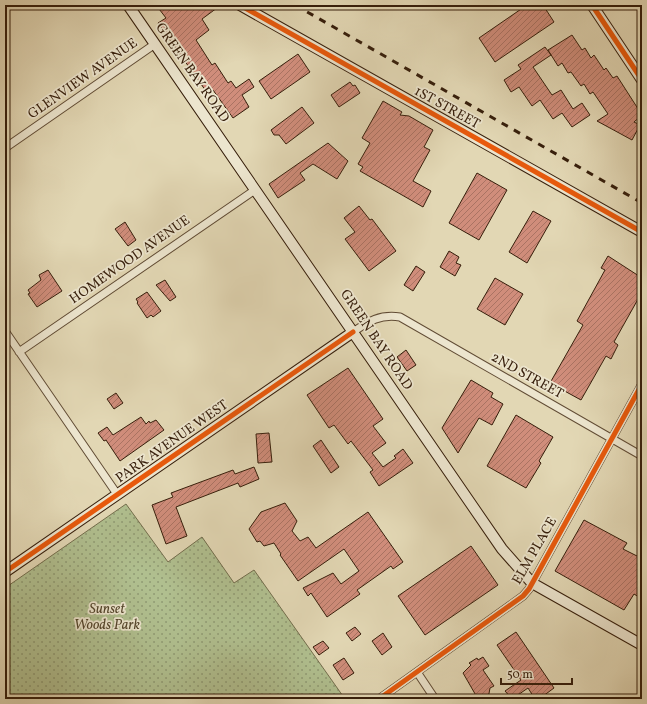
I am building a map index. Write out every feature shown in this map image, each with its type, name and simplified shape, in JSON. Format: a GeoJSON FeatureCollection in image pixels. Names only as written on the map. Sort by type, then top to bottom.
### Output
{"type":"FeatureCollection","features":[{"type":"Feature","properties":{"kind":"street","name":"GREEN BAY ROAD"},"geometry":{"type":"LineString","coordinates":[[128,5],[502,549],[532,583],[642,645]]}},
{"type":"Feature","properties":{"kind":"street","name":"1ST STREET"},"geometry":{"type":"LineString","coordinates":[[240,5],[642,232]]}},
{"type":"Feature","properties":{"kind":"street"},"geometry":{"type":"LineString","coordinates":[[592,5],[642,80]]}},
{"type":"Feature","properties":{"kind":"street","name":"GLENVIEW AVENUE"},"geometry":{"type":"LineString","coordinates":[[5,148],[155,44]]}},
{"type":"Feature","properties":{"kind":"street","name":"HOMEWOOD AVENUE"},"geometry":{"type":"LineString","coordinates":[[19,352],[255,190]]}},
{"type":"Feature","properties":{"kind":"street","name":"PARK AVENUE WEST"},"geometry":{"type":"LineString","coordinates":[[5,572],[353,332],[384,315],[400,317]]}},
{"type":"Feature","properties":{"kind":"street","name":"2ND STREET"},"geometry":{"type":"LineString","coordinates":[[400,317],[642,456]]}},
{"type":"Feature","properties":{"kind":"street"},"geometry":{"type":"LineString","coordinates":[[5,331],[117,494]]}},
{"type":"Feature","properties":{"kind":"street","name":"ELM PLACE"},"geometry":{"type":"LineString","coordinates":[[379,699],[523,596],[532,583],[642,384]]}},
{"type":"Feature","properties":{"kind":"street"},"geometry":{"type":"LineString","coordinates":[[417,672],[435,699]]}},
{"type":"Feature","properties":{"kind":"green space","name":"Sunset Woods Park"},"geometry":{"type":"Polygon","coordinates":[[[126,504],[168,562],[202,537],[234,583],[254,570],[345,699],[5,699],[5,588],[126,504]]]}},
{"type":"Feature","properties":{"kind":"building"},"geometry":{"type":"Polygon","coordinates":[[[156,5],[221,5],[202,19],[209,30],[196,40],[212,65],[215,63],[228,83],[231,81],[236,88],[249,79],[254,87],[242,95],[249,107],[233,118],[213,90],[208,94],[158,23],[166,18],[156,5]]]}},
{"type":"Feature","properties":{"kind":"building"},"geometry":{"type":"Polygon","coordinates":[[[527,5],[543,5],[554,22],[495,62],[479,38],[527,5]]]}},
{"type":"Feature","properties":{"kind":"building"},"geometry":{"type":"Polygon","coordinates":[[[572,35],[582,50],[585,48],[591,58],[594,55],[604,70],[606,68],[613,78],[617,76],[642,115],[634,122],[640,125],[632,140],[597,121],[608,114],[593,92],[590,94],[584,84],[581,86],[571,72],[568,73],[562,63],[558,66],[548,50],[572,35]]]}},
{"type":"Feature","properties":{"kind":"building"},"geometry":{"type":"Polygon","coordinates":[[[545,47],[551,55],[533,67],[552,95],[561,90],[573,109],[582,103],[590,115],[572,127],[562,113],[553,119],[540,100],[532,106],[519,87],[511,92],[504,80],[521,69],[518,65],[545,47]]]}},
{"type":"Feature","properties":{"kind":"building"},"geometry":{"type":"Polygon","coordinates":[[[298,54],[310,72],[271,99],[259,81],[298,54]]]}},
{"type":"Feature","properties":{"kind":"building"},"geometry":{"type":"Polygon","coordinates":[[[350,82],[353,86],[355,85],[360,93],[339,107],[331,95],[350,82]]]}},
{"type":"Feature","properties":{"kind":"building"},"geometry":{"type":"Polygon","coordinates":[[[383,101],[402,112],[400,115],[409,116],[433,130],[424,147],[430,150],[413,181],[431,191],[423,207],[360,171],[363,167],[358,164],[370,143],[362,138],[383,101]]]}},
{"type":"Feature","properties":{"kind":"building"},"geometry":{"type":"Polygon","coordinates":[[[302,107],[314,123],[286,144],[279,135],[274,135],[271,130],[302,107]]]}},
{"type":"Feature","properties":{"kind":"building"},"geometry":{"type":"Polygon","coordinates":[[[328,143],[348,161],[337,179],[313,164],[300,173],[305,180],[278,198],[269,184],[328,143]]]}},
{"type":"Feature","properties":{"kind":"building"},"geometry":{"type":"Polygon","coordinates":[[[477,173],[507,190],[479,240],[449,223],[477,173]]]}},
{"type":"Feature","properties":{"kind":"building"},"geometry":{"type":"Polygon","coordinates":[[[359,206],[370,220],[372,219],[396,251],[369,271],[345,239],[355,232],[344,218],[359,206]]]}},
{"type":"Feature","properties":{"kind":"building"},"geometry":{"type":"Polygon","coordinates":[[[533,211],[551,221],[527,263],[509,252],[533,211]]]}},
{"type":"Feature","properties":{"kind":"building"},"geometry":{"type":"Polygon","coordinates":[[[125,222],[136,240],[128,246],[115,229],[125,222]]]}},
{"type":"Feature","properties":{"kind":"building"},"geometry":{"type":"Polygon","coordinates":[[[449,251],[459,257],[456,263],[461,265],[455,276],[440,267],[449,251]]]}},
{"type":"Feature","properties":{"kind":"building"},"geometry":{"type":"Polygon","coordinates":[[[608,256],[642,278],[642,292],[614,342],[618,345],[611,359],[606,356],[581,400],[550,383],[583,325],[577,321],[605,270],[601,268],[608,256]]]}},
{"type":"Feature","properties":{"kind":"building"},"geometry":{"type":"Polygon","coordinates":[[[416,266],[425,272],[413,291],[404,285],[416,266]]]}},
{"type":"Feature","properties":{"kind":"building"},"geometry":{"type":"Polygon","coordinates":[[[48,270],[62,291],[37,307],[28,294],[30,293],[28,290],[41,280],[39,275],[48,270]]]}},
{"type":"Feature","properties":{"kind":"building"},"geometry":{"type":"Polygon","coordinates":[[[495,278],[523,294],[505,325],[477,309],[495,278]]]}},
{"type":"Feature","properties":{"kind":"building"},"geometry":{"type":"Polygon","coordinates":[[[165,280],[176,297],[170,301],[156,285],[165,280]]]}},
{"type":"Feature","properties":{"kind":"building"},"geometry":{"type":"Polygon","coordinates":[[[147,292],[161,311],[153,317],[151,315],[147,318],[136,299],[147,292]]]}},
{"type":"Feature","properties":{"kind":"building"},"geometry":{"type":"Polygon","coordinates":[[[406,350],[416,365],[407,371],[397,357],[406,350]]]}},
{"type":"Feature","properties":{"kind":"building"},"geometry":{"type":"Polygon","coordinates":[[[348,368],[383,419],[373,426],[386,443],[372,453],[383,467],[396,458],[394,456],[403,449],[413,463],[379,486],[370,472],[373,470],[351,441],[348,444],[334,425],[329,428],[307,395],[348,368]]]}},
{"type":"Feature","properties":{"kind":"building"},"geometry":{"type":"Polygon","coordinates":[[[471,380],[493,393],[491,397],[503,404],[492,425],[479,418],[458,453],[442,428],[471,380]]]}},
{"type":"Feature","properties":{"kind":"building"},"geometry":{"type":"Polygon","coordinates":[[[116,393],[123,403],[114,409],[107,399],[116,393]]]}},
{"type":"Feature","properties":{"kind":"building"},"geometry":{"type":"Polygon","coordinates":[[[516,415],[553,437],[539,461],[541,463],[526,488],[487,466],[516,415]]]}},
{"type":"Feature","properties":{"kind":"building"},"geometry":{"type":"Polygon","coordinates":[[[141,417],[146,424],[149,421],[150,423],[156,420],[164,430],[120,461],[106,440],[104,441],[98,433],[107,427],[113,435],[141,417]]]}},
{"type":"Feature","properties":{"kind":"building"},"geometry":{"type":"Polygon","coordinates":[[[269,433],[272,462],[258,463],[256,434],[269,433]]]}},
{"type":"Feature","properties":{"kind":"building"},"geometry":{"type":"Polygon","coordinates":[[[321,440],[339,467],[331,473],[313,446],[321,440]]]}},
{"type":"Feature","properties":{"kind":"building"},"geometry":{"type":"Polygon","coordinates":[[[254,467],[259,479],[240,487],[238,483],[176,507],[187,536],[166,544],[152,505],[173,497],[171,493],[233,470],[235,474],[254,467]]]}},
{"type":"Feature","properties":{"kind":"building"},"geometry":{"type":"Polygon","coordinates":[[[285,503],[297,521],[292,531],[300,541],[308,537],[316,548],[368,512],[403,562],[393,569],[391,566],[357,590],[360,594],[327,617],[311,593],[308,596],[303,588],[333,573],[341,584],[359,571],[344,549],[298,581],[280,555],[281,554],[274,543],[264,546],[260,541],[257,542],[249,529],[261,512],[285,503]]]}},
{"type":"Feature","properties":{"kind":"building"},"geometry":{"type":"Polygon","coordinates":[[[584,520],[627,543],[623,549],[637,556],[642,547],[642,599],[634,594],[624,610],[555,571],[584,520]]]}},
{"type":"Feature","properties":{"kind":"building"},"geometry":{"type":"Polygon","coordinates":[[[471,546],[498,585],[425,635],[398,596],[471,546]]]}},
{"type":"Feature","properties":{"kind":"building"},"geometry":{"type":"Polygon","coordinates":[[[355,627],[361,634],[352,641],[346,633],[355,627]]]}},
{"type":"Feature","properties":{"kind":"building"},"geometry":{"type":"Polygon","coordinates":[[[516,632],[554,688],[539,699],[535,699],[528,688],[512,699],[505,691],[521,680],[497,645],[516,632]]]}},
{"type":"Feature","properties":{"kind":"building"},"geometry":{"type":"Polygon","coordinates":[[[383,633],[392,647],[382,655],[372,641],[383,633]]]}},
{"type":"Feature","properties":{"kind":"building"},"geometry":{"type":"Polygon","coordinates":[[[323,641],[329,648],[319,655],[313,647],[323,641]]]}},
{"type":"Feature","properties":{"kind":"building"},"geometry":{"type":"Polygon","coordinates":[[[483,657],[489,666],[483,670],[494,686],[490,688],[488,699],[478,699],[463,673],[471,665],[469,663],[477,658],[478,660],[483,657]]]}},
{"type":"Feature","properties":{"kind":"building"},"geometry":{"type":"Polygon","coordinates":[[[344,658],[354,673],[343,680],[333,665],[344,658]]]}},
{"type":"Feature","properties":{"kind":"railway"},"geometry":{"type":"LineString","coordinates":[[295,5],[642,203]]}},
{"type":"Feature","properties":{"kind":"cycle path"},"geometry":{"type":"LineString","coordinates":[[240,5],[642,232]]}},
{"type":"Feature","properties":{"kind":"cycle path"},"geometry":{"type":"LineString","coordinates":[[592,5],[642,80]]}},
{"type":"Feature","properties":{"kind":"cycle path"},"geometry":{"type":"LineString","coordinates":[[5,572],[353,332]]}},
{"type":"Feature","properties":{"kind":"cycle path"},"geometry":{"type":"LineString","coordinates":[[379,699],[523,596],[529,589],[642,384]]}}]}
